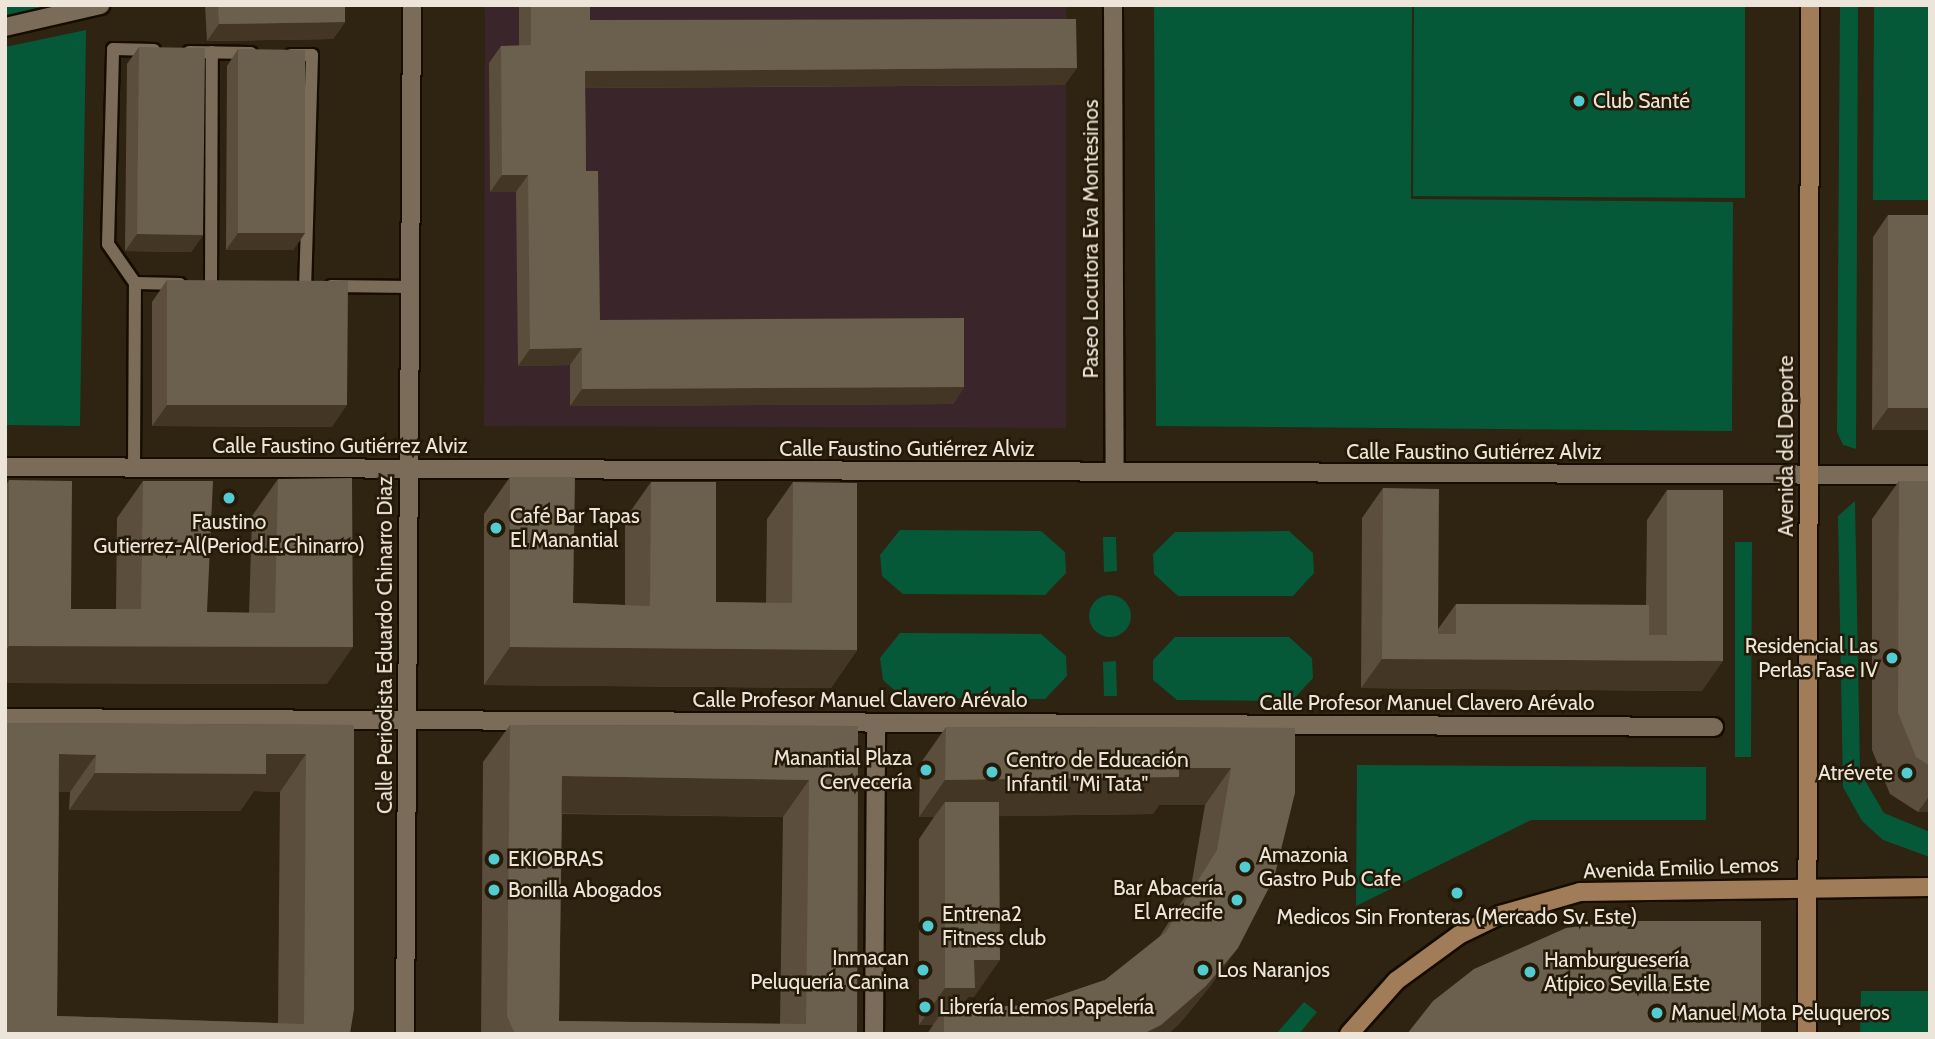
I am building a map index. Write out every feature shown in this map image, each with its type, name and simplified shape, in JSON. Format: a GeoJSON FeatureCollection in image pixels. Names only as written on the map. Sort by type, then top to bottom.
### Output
{"type":"FeatureCollection","features":[{"type":"Feature","properties":{"kind":"street"},"geometry":{"type":"LineString","coordinates":[[5,27],[100,5]]}},
{"type":"Feature","properties":{"kind":"street","name":"Calle Periodista Eduardo Chinarro Diaz"},"geometry":{"type":"LineString","coordinates":[[405,1034],[412,5]]}},
{"type":"Feature","properties":{"kind":"street","name":"Paseo Locutora Eva Montesinos"},"geometry":{"type":"LineString","coordinates":[[1113,5],[1115,472]]}},
{"type":"Feature","properties":{"kind":"street","name":"Avenida del Deporte"},"geometry":{"type":"LineString","coordinates":[[1807,1034],[1810,5]]}},
{"type":"Feature","properties":{"kind":"street","name":"Calle Faustino Gutiérrez Alviz"},"geometry":{"type":"LineString","coordinates":[[5,467],[1930,475]]}},
{"type":"Feature","properties":{"kind":"street","name":"Calle Profesor Manuel Clavero Arévalo"},"geometry":{"type":"LineString","coordinates":[[5,718],[1714,727]]}},
{"type":"Feature","properties":{"kind":"street"},"geometry":{"type":"LineString","coordinates":[[874,1034],[876,723]]}},
{"type":"Feature","properties":{"kind":"street","name":"Avenida Emilio Lemos"},"geometry":{"type":"LineString","coordinates":[[1349,1034],[1425,957],[1500,915],[1580,892],[1930,887]]}},
{"type":"Feature","properties":{"kind":"lane"},"geometry":{"type":"LineString","coordinates":[[134,468],[135,283],[108,244],[113,49],[312,55],[299,286],[411,287]]}},
{"type":"Feature","properties":{"kind":"lane"},"geometry":{"type":"LineString","coordinates":[[135,283],[217,285],[212,52]]}},
{"type":"Feature","properties":{"kind":"shaded area"},"geometry":{"type":"Polygon","coordinates":[[[485,5],[1066,5],[1066,428],[484,426],[485,5]]]}},
{"type":"Feature","properties":{"kind":"green space"},"geometry":{"type":"Polygon","coordinates":[[[5,5],[76,5],[5,18],[5,5]]]}},
{"type":"Feature","properties":{"kind":"green space"},"geometry":{"type":"Polygon","coordinates":[[[1154,5],[1412,5],[1411,199],[1733,202],[1732,431],[1156,426],[1154,5]]]}},
{"type":"Feature","properties":{"kind":"green space","name":"Club Santé"},"geometry":{"type":"Polygon","coordinates":[[[1414,5],[1745,5],[1745,198],[1413,196],[1414,5]]]}},
{"type":"Feature","properties":{"kind":"green space"},"geometry":{"type":"Polygon","coordinates":[[[1840,5],[1858,5],[1856,449],[1843,445],[1837,432],[1840,5]]]}},
{"type":"Feature","properties":{"kind":"green space"},"geometry":{"type":"Polygon","coordinates":[[[1874,5],[1930,5],[1930,200],[1873,200],[1874,5]]]}},
{"type":"Feature","properties":{"kind":"green space"},"geometry":{"type":"Polygon","coordinates":[[[86,30],[80,426],[5,425],[5,47],[86,30]]]}},
{"type":"Feature","properties":{"kind":"green space"},"geometry":{"type":"Polygon","coordinates":[[[1855,501],[1860,772],[1884,813],[1930,832],[1930,857],[1883,840],[1862,821],[1843,787],[1838,516],[1855,501]]]}},
{"type":"Feature","properties":{"kind":"green space"},"geometry":{"type":"Polygon","coordinates":[[[900,530],[1041,531],[1065,552],[1066,573],[1045,595],[903,594],[882,576],[880,555],[900,530]]]}},
{"type":"Feature","properties":{"kind":"green space"},"geometry":{"type":"Polygon","coordinates":[[[1289,531],[1313,553],[1314,573],[1293,596],[1178,596],[1154,574],[1153,554],[1175,532],[1289,531]]]}},
{"type":"Feature","properties":{"kind":"green space"},"geometry":{"type":"Polygon","coordinates":[[[1103,537],[1116,537],[1117,571],[1104,572],[1103,537]]]}},
{"type":"Feature","properties":{"kind":"green space"},"geometry":{"type":"Polygon","coordinates":[[[1735,542],[1752,542],[1751,757],[1735,757],[1735,542]]]}},
{"type":"Feature","properties":{"kind":"green space"},"geometry":{"type":"Polygon","coordinates":[[[1110,595],[1125,601],[1131,616],[1125,631],[1110,637],[1095,631],[1089,616],[1095,601],[1110,595]]]}},
{"type":"Feature","properties":{"kind":"green space"},"geometry":{"type":"Polygon","coordinates":[[[900,633],[1041,634],[1066,656],[1067,676],[1045,699],[903,698],[883,680],[880,658],[900,633]]]}},
{"type":"Feature","properties":{"kind":"green space"},"geometry":{"type":"Polygon","coordinates":[[[1175,637],[1289,637],[1312,658],[1313,678],[1292,701],[1177,700],[1153,680],[1153,660],[1175,637]]]}},
{"type":"Feature","properties":{"kind":"green space"},"geometry":{"type":"Polygon","coordinates":[[[1116,661],[1117,696],[1104,696],[1103,662],[1116,661]]]}},
{"type":"Feature","properties":{"kind":"green space"},"geometry":{"type":"Polygon","coordinates":[[[1357,765],[1706,767],[1706,820],[1531,820],[1356,906],[1357,765]]]}},
{"type":"Feature","properties":{"kind":"green space"},"geometry":{"type":"Polygon","coordinates":[[[1861,991],[1930,991],[1930,1034],[1860,1034],[1861,991]]]}},
{"type":"Feature","properties":{"kind":"green space"},"geometry":{"type":"Polygon","coordinates":[[[1304,1002],[1317,1012],[1299,1034],[1276,1034],[1304,1002]]]}},
{"type":"Feature","properties":{"kind":"building"},"geometry":{"type":"Polygon","coordinates":[[[218,5],[345,5],[345,22],[219,24],[218,5]]]}},
{"type":"Feature","properties":{"kind":"building"},"geometry":{"type":"Polygon","coordinates":[[[531,5],[590,5],[590,20],[1076,19],[1077,68],[585,71],[586,171],[598,171],[600,320],[964,318],[964,387],[582,389],[582,348],[530,349],[528,175],[502,175],[501,46],[531,45],[531,5]]]}},
{"type":"Feature","properties":{"kind":"building"},"geometry":{"type":"Polygon","coordinates":[[[139,47],[205,48],[203,235],[137,234],[139,47]]]}},
{"type":"Feature","properties":{"kind":"building"},"geometry":{"type":"Polygon","coordinates":[[[238,49],[305,50],[305,233],[238,233],[238,49]]]}},
{"type":"Feature","properties":{"kind":"building"},"geometry":{"type":"Polygon","coordinates":[[[1888,215],[1930,215],[1930,408],[1888,408],[1888,215]]]}},
{"type":"Feature","properties":{"kind":"building"},"geometry":{"type":"Polygon","coordinates":[[[167,280],[348,281],[347,405],[167,405],[167,280]]]}},
{"type":"Feature","properties":{"kind":"building"},"geometry":{"type":"Polygon","coordinates":[[[510,477],[575,477],[573,603],[650,606],[651,482],[716,482],[716,602],[792,603],[793,482],[857,483],[857,650],[510,647],[510,477]]]}},
{"type":"Feature","properties":{"kind":"building"},"geometry":{"type":"Polygon","coordinates":[[[352,478],[353,647],[9,646],[9,480],[72,481],[71,609],[141,609],[143,481],[213,481],[207,612],[275,613],[278,479],[352,478]]]}},
{"type":"Feature","properties":{"kind":"building"},"geometry":{"type":"Polygon","coordinates":[[[1899,481],[1930,481],[1930,766],[1916,757],[1898,713],[1899,481]]]}},
{"type":"Feature","properties":{"kind":"building"},"geometry":{"type":"Polygon","coordinates":[[[1383,488],[1439,489],[1438,634],[1456,634],[1456,604],[1649,605],[1649,635],[1667,635],[1667,490],[1723,490],[1723,661],[1382,659],[1383,488]]]}},
{"type":"Feature","properties":{"kind":"building"},"geometry":{"type":"Polygon","coordinates":[[[7,723],[354,725],[354,1009],[350,1034],[6,1034],[7,723]],[[59,754],[57,1016],[304,1024],[306,754],[266,754],[266,774],[95,773],[96,755],[59,754]]]}},
{"type":"Feature","properties":{"kind":"building"},"geometry":{"type":"Polygon","coordinates":[[[510,725],[858,726],[857,1034],[515,1034],[507,1016],[510,725]],[[562,776],[559,1021],[806,1024],[809,780],[562,776]]]}},
{"type":"Feature","properties":{"kind":"building"},"geometry":{"type":"Polygon","coordinates":[[[946,727],[1295,728],[1295,793],[1274,878],[1238,948],[1206,986],[1161,1025],[1143,1034],[944,1034],[944,1009],[1031,1005],[1105,980],[1166,932],[1217,850],[1231,768],[1179,768],[1179,777],[945,780],[946,727]]]}},
{"type":"Feature","properties":{"kind":"building"},"geometry":{"type":"Polygon","coordinates":[[[945,802],[999,802],[1000,960],[974,960],[975,988],[945,988],[945,802]]]}},
{"type":"Feature","properties":{"kind":"building"},"geometry":{"type":"Polygon","coordinates":[[[1619,921],[1761,921],[1761,1034],[1407,1034],[1433,1001],[1474,969],[1566,928],[1619,921]]]}},
{"type":"Feature","properties":{"kind":"place","name":"Club Santé"},"geometry":{"type":"Point","coordinates":[1579,101]}},
{"type":"Feature","properties":{"kind":"place","name":"Faustino Gutierrez-Al(Period.E.Chinarro)"},"geometry":{"type":"Point","coordinates":[229,498]}},
{"type":"Feature","properties":{"kind":"place","name":"Café Bar Tapas El Manantial"},"geometry":{"type":"Point","coordinates":[496,528]}},
{"type":"Feature","properties":{"kind":"place","name":"Residencial Las Perlas Fase IV"},"geometry":{"type":"Point","coordinates":[1892,658]}},
{"type":"Feature","properties":{"kind":"place","name":"Manantial Plaza Cervecería"},"geometry":{"type":"Point","coordinates":[926,770]}},
{"type":"Feature","properties":{"kind":"place","name":"Centro de Educación Infantil \"Mi Tata\""},"geometry":{"type":"Point","coordinates":[992,772]}},
{"type":"Feature","properties":{"kind":"place","name":"Atrévete"},"geometry":{"type":"Point","coordinates":[1907,773]}},
{"type":"Feature","properties":{"kind":"place","name":"EKIOBRAS"},"geometry":{"type":"Point","coordinates":[494,859]}},
{"type":"Feature","properties":{"kind":"place","name":"Amazonia Gastro Pub Cafe"},"geometry":{"type":"Point","coordinates":[1245,867]}},
{"type":"Feature","properties":{"kind":"place","name":"Bonilla Abogados"},"geometry":{"type":"Point","coordinates":[494,890]}},
{"type":"Feature","properties":{"kind":"place","name":"Medicos Sin Fronteras (Mercado Sv. Este)"},"geometry":{"type":"Point","coordinates":[1457,893]}},
{"type":"Feature","properties":{"kind":"place","name":"Bar Abacería El Arrecife"},"geometry":{"type":"Point","coordinates":[1237,900]}},
{"type":"Feature","properties":{"kind":"place","name":"Entrena2 Fitness club"},"geometry":{"type":"Point","coordinates":[928,926]}},
{"type":"Feature","properties":{"kind":"place","name":"Inmacan Peluquería Canina"},"geometry":{"type":"Point","coordinates":[923,970]}},
{"type":"Feature","properties":{"kind":"place","name":"Los Naranjos"},"geometry":{"type":"Point","coordinates":[1203,970]}},
{"type":"Feature","properties":{"kind":"place","name":"Hamburguesería Atípico Sevilla Este"},"geometry":{"type":"Point","coordinates":[1530,972]}},
{"type":"Feature","properties":{"kind":"place","name":"Librería Lemos Papelería"},"geometry":{"type":"Point","coordinates":[925,1007]}},
{"type":"Feature","properties":{"kind":"place","name":"Manuel Mota Peluqueros"},"geometry":{"type":"Point","coordinates":[1657,1013]}}]}
